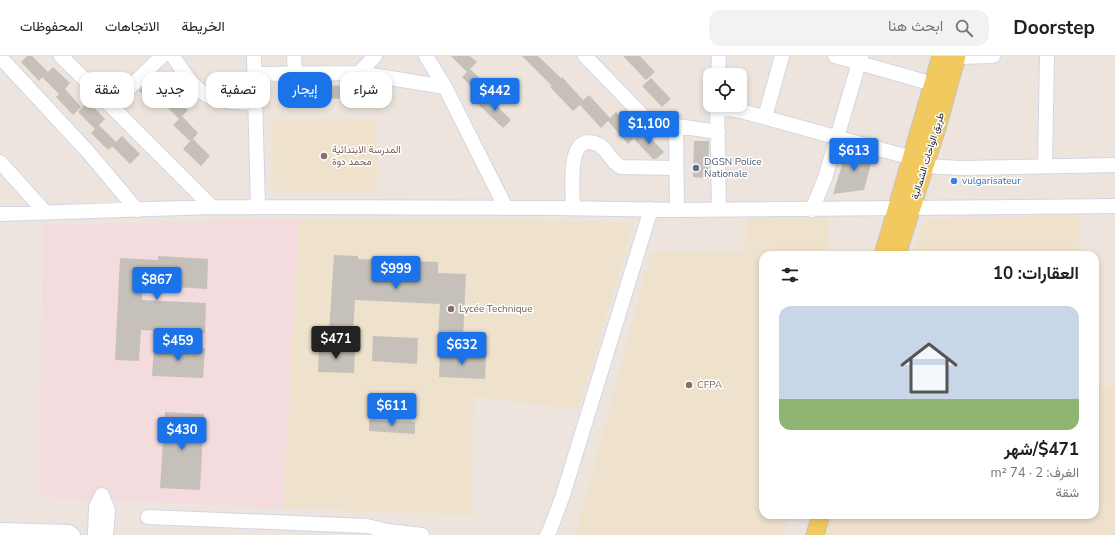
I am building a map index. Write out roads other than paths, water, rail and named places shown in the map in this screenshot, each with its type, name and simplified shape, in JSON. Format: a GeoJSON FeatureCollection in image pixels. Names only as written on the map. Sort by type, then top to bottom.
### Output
{"type":"FeatureCollection","features":[{"type":"Feature","properties":{"kind":"main road","name":"طريق الواحات الشمالية"},"geometry":{"type":"LineString","coordinates":[[919,162],[933,84],[952,56]]}},
{"type":"Feature","properties":{"kind":"main road","name":"طريق الواحات الشمالية"},"geometry":{"type":"LineString","coordinates":[[885,251],[904,209],[952,56]]}},
{"type":"Feature","properties":{"kind":"main road","name":"طريق الواحات الشمالية"},"geometry":{"type":"LineString","coordinates":[[898,251],[904,209]]}},
{"type":"Feature","properties":{"kind":"main road"},"geometry":{"type":"LineString","coordinates":[[804,535],[808,519]]}},
{"type":"Feature","properties":{"kind":"main road"},"geometry":{"type":"LineString","coordinates":[[815,535],[820,519]]}},
{"type":"Feature","properties":{"kind":"street"},"geometry":{"type":"LineString","coordinates":[[61,56],[80,75]]}},
{"type":"Feature","properties":{"kind":"street"},"geometry":{"type":"LineString","coordinates":[[134,83],[162,56]]}},
{"type":"Feature","properties":{"kind":"street"},"geometry":{"type":"LineString","coordinates":[[173,56],[186,77],[200,91],[206,95]]}},
{"type":"Feature","properties":{"kind":"street"},"geometry":{"type":"LineString","coordinates":[[254,56],[255,72]]}},
{"type":"Feature","properties":{"kind":"street"},"geometry":{"type":"LineString","coordinates":[[294,56],[295,72]]}},
{"type":"Feature","properties":{"kind":"street"},"geometry":{"type":"LineString","coordinates":[[360,72],[375,56]]}},
{"type":"Feature","properties":{"kind":"street"},"geometry":{"type":"LineString","coordinates":[[426,56],[445,87],[506,208]]}},
{"type":"Feature","properties":{"kind":"street"},"geometry":{"type":"LineString","coordinates":[[586,56],[644,117],[663,124],[718,132]]}},
{"type":"Feature","properties":{"kind":"street"},"geometry":{"type":"LineString","coordinates":[[718,68],[719,56]]}},
{"type":"Feature","properties":{"kind":"street"},"geometry":{"type":"LineString","coordinates":[[765,117],[782,56]]}},
{"type":"Feature","properties":{"kind":"street"},"geometry":{"type":"LineString","coordinates":[[835,56],[860,59],[933,84]]}},
{"type":"Feature","properties":{"kind":"street"},"geometry":{"type":"LineString","coordinates":[[952,56],[993,56]]}},
{"type":"Feature","properties":{"kind":"street"},"geometry":{"type":"LineString","coordinates":[[1045,166],[1047,56]]}},
{"type":"Feature","properties":{"kind":"street"},"geometry":{"type":"LineString","coordinates":[[0,57],[89,153],[137,210]]}},
{"type":"Feature","properties":{"kind":"street"},"geometry":{"type":"LineString","coordinates":[[812,210],[825,178],[860,59]]}},
{"type":"Feature","properties":{"kind":"street"},"geometry":{"type":"LineString","coordinates":[[392,78],[445,87]]}},
{"type":"Feature","properties":{"kind":"street"},"geometry":{"type":"LineString","coordinates":[[113,108],[212,207]]}},
{"type":"Feature","properties":{"kind":"street"},"geometry":{"type":"LineString","coordinates":[[257,108],[258,207]]}},
{"type":"Feature","properties":{"kind":"street"},"geometry":{"type":"LineString","coordinates":[[717,112],[719,210]]}},
{"type":"Feature","properties":{"kind":"street"},"geometry":{"type":"LineString","coordinates":[[745,112],[837,136],[919,162],[961,168],[1115,165]]}},
{"type":"Feature","properties":{"kind":"street"},"geometry":{"type":"LineString","coordinates":[[676,126],[677,210]]}},
{"type":"Feature","properties":{"kind":"street"},"geometry":{"type":"LineString","coordinates":[[573,208],[573,161],[576,150],[584,144],[590,143],[602,146],[614,164],[621,167],[676,168]]}},
{"type":"Feature","properties":{"kind":"street"},"geometry":{"type":"LineString","coordinates":[[0,162],[45,212]]}},
{"type":"Feature","properties":{"kind":"street"},"geometry":{"type":"LineString","coordinates":[[0,214],[212,207],[812,210],[1115,206]]}},
{"type":"Feature","properties":{"kind":"street"},"geometry":{"type":"LineString","coordinates":[[547,535],[563,495],[651,210]]}},
{"type":"Feature","properties":{"kind":"street"},"geometry":{"type":"LineString","coordinates":[[95,535],[96,507],[102,495],[108,510],[106,535]]}},
{"type":"Feature","properties":{"kind":"street"},"geometry":{"type":"LineString","coordinates":[[148,517],[367,526],[378,532],[422,535]]}},
{"type":"Feature","properties":{"kind":"street"},"geometry":{"type":"LineString","coordinates":[[0,530],[69,532],[73,535]]}},
{"type":"Feature","properties":{"kind":"place","name":"المدرسة الابتدائية محمد دوة"},"geometry":{"type":"Point","coordinates":[324,156]}},
{"type":"Feature","properties":{"kind":"place","name":"DGSN Police Nationale"},"geometry":{"type":"Point","coordinates":[696,168]}},
{"type":"Feature","properties":{"kind":"place","name":"vulgarisateur"},"geometry":{"type":"Point","coordinates":[954,181]}},
{"type":"Feature","properties":{"kind":"place","name":"Lycée Technique"},"geometry":{"type":"Point","coordinates":[451,309]}},
{"type":"Feature","properties":{"kind":"place","name":"CFPA"},"geometry":{"type":"Point","coordinates":[689,385]}}]}
